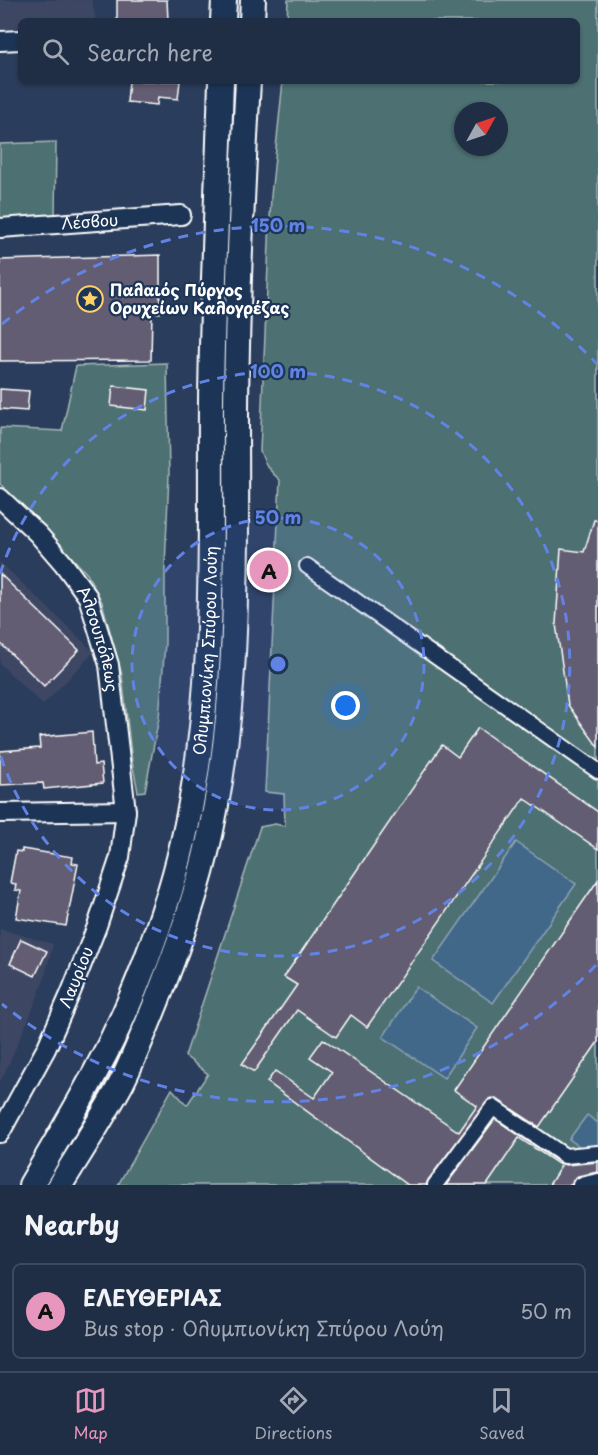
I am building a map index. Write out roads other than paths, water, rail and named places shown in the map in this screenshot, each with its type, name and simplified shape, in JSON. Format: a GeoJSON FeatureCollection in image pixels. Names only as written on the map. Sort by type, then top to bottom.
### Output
{"type":"FeatureCollection","features":[{"type":"Feature","properties":{"kind":"main road"},"geometry":{"type":"LineString","coordinates":[[223,18],[224,0]]}},
{"type":"Feature","properties":{"kind":"main road"},"geometry":{"type":"LineString","coordinates":[[252,18],[253,0]]}},
{"type":"Feature","properties":{"kind":"main road","name":"Ολυμπιονίκη Σπύρου Λούη"},"geometry":{"type":"LineString","coordinates":[[31,1185],[96,1072],[122,1018],[156,932],[173,879],[190,811],[199,746],[208,641],[211,333],[221,84]]}},
{"type":"Feature","properties":{"kind":"main road","name":"Ολυμπιονίκη Σπύρου Λούη"},"geometry":{"type":"LineString","coordinates":[[60,1185],[121,1083],[136,1053],[170,969],[195,896],[220,786],[228,717],[235,595],[237,329],[248,84]]}},
{"type":"Feature","properties":{"kind":"street"},"geometry":{"type":"LineString","coordinates":[[0,41],[18,40]]}},
{"type":"Feature","properties":{"kind":"street","name":"Λέσβου"},"geometry":{"type":"LineString","coordinates":[[0,228],[181,215]]}},
{"type":"Feature","properties":{"kind":"street","name":"Αλσουπόλεως"},"geometry":{"type":"LineString","coordinates":[[0,498],[38,534],[88,597],[109,665],[126,811]]}},
{"type":"Feature","properties":{"kind":"street"},"geometry":{"type":"LineString","coordinates":[[307,566],[598,771]]}},
{"type":"Feature","properties":{"kind":"street"},"geometry":{"type":"LineString","coordinates":[[0,813],[126,811]]}},
{"type":"Feature","properties":{"kind":"street","name":"Λαυρίου"},"geometry":{"type":"LineString","coordinates":[[0,1133],[46,1049],[97,926],[120,857],[126,811]]}},
{"type":"Feature","properties":{"kind":"street"},"geometry":{"type":"LineString","coordinates":[[435,1185],[493,1107],[565,1156],[598,1153]]}},
{"type":"Feature","properties":{"kind":"street"},"geometry":{"type":"LineString","coordinates":[[580,1185],[598,1181]]}},
{"type":"Feature","properties":{"kind":"place","name":"Παλαιός Πύργος Ορυχείων Καλογρέζας"},"geometry":{"type":"Point","coordinates":[90,299]}},
{"type":"Feature","properties":{"kind":"place","name":"ΕΛΕΥΘΕΡΙΑΣ"},"geometry":{"type":"Point","coordinates":[269,570]}}]}
